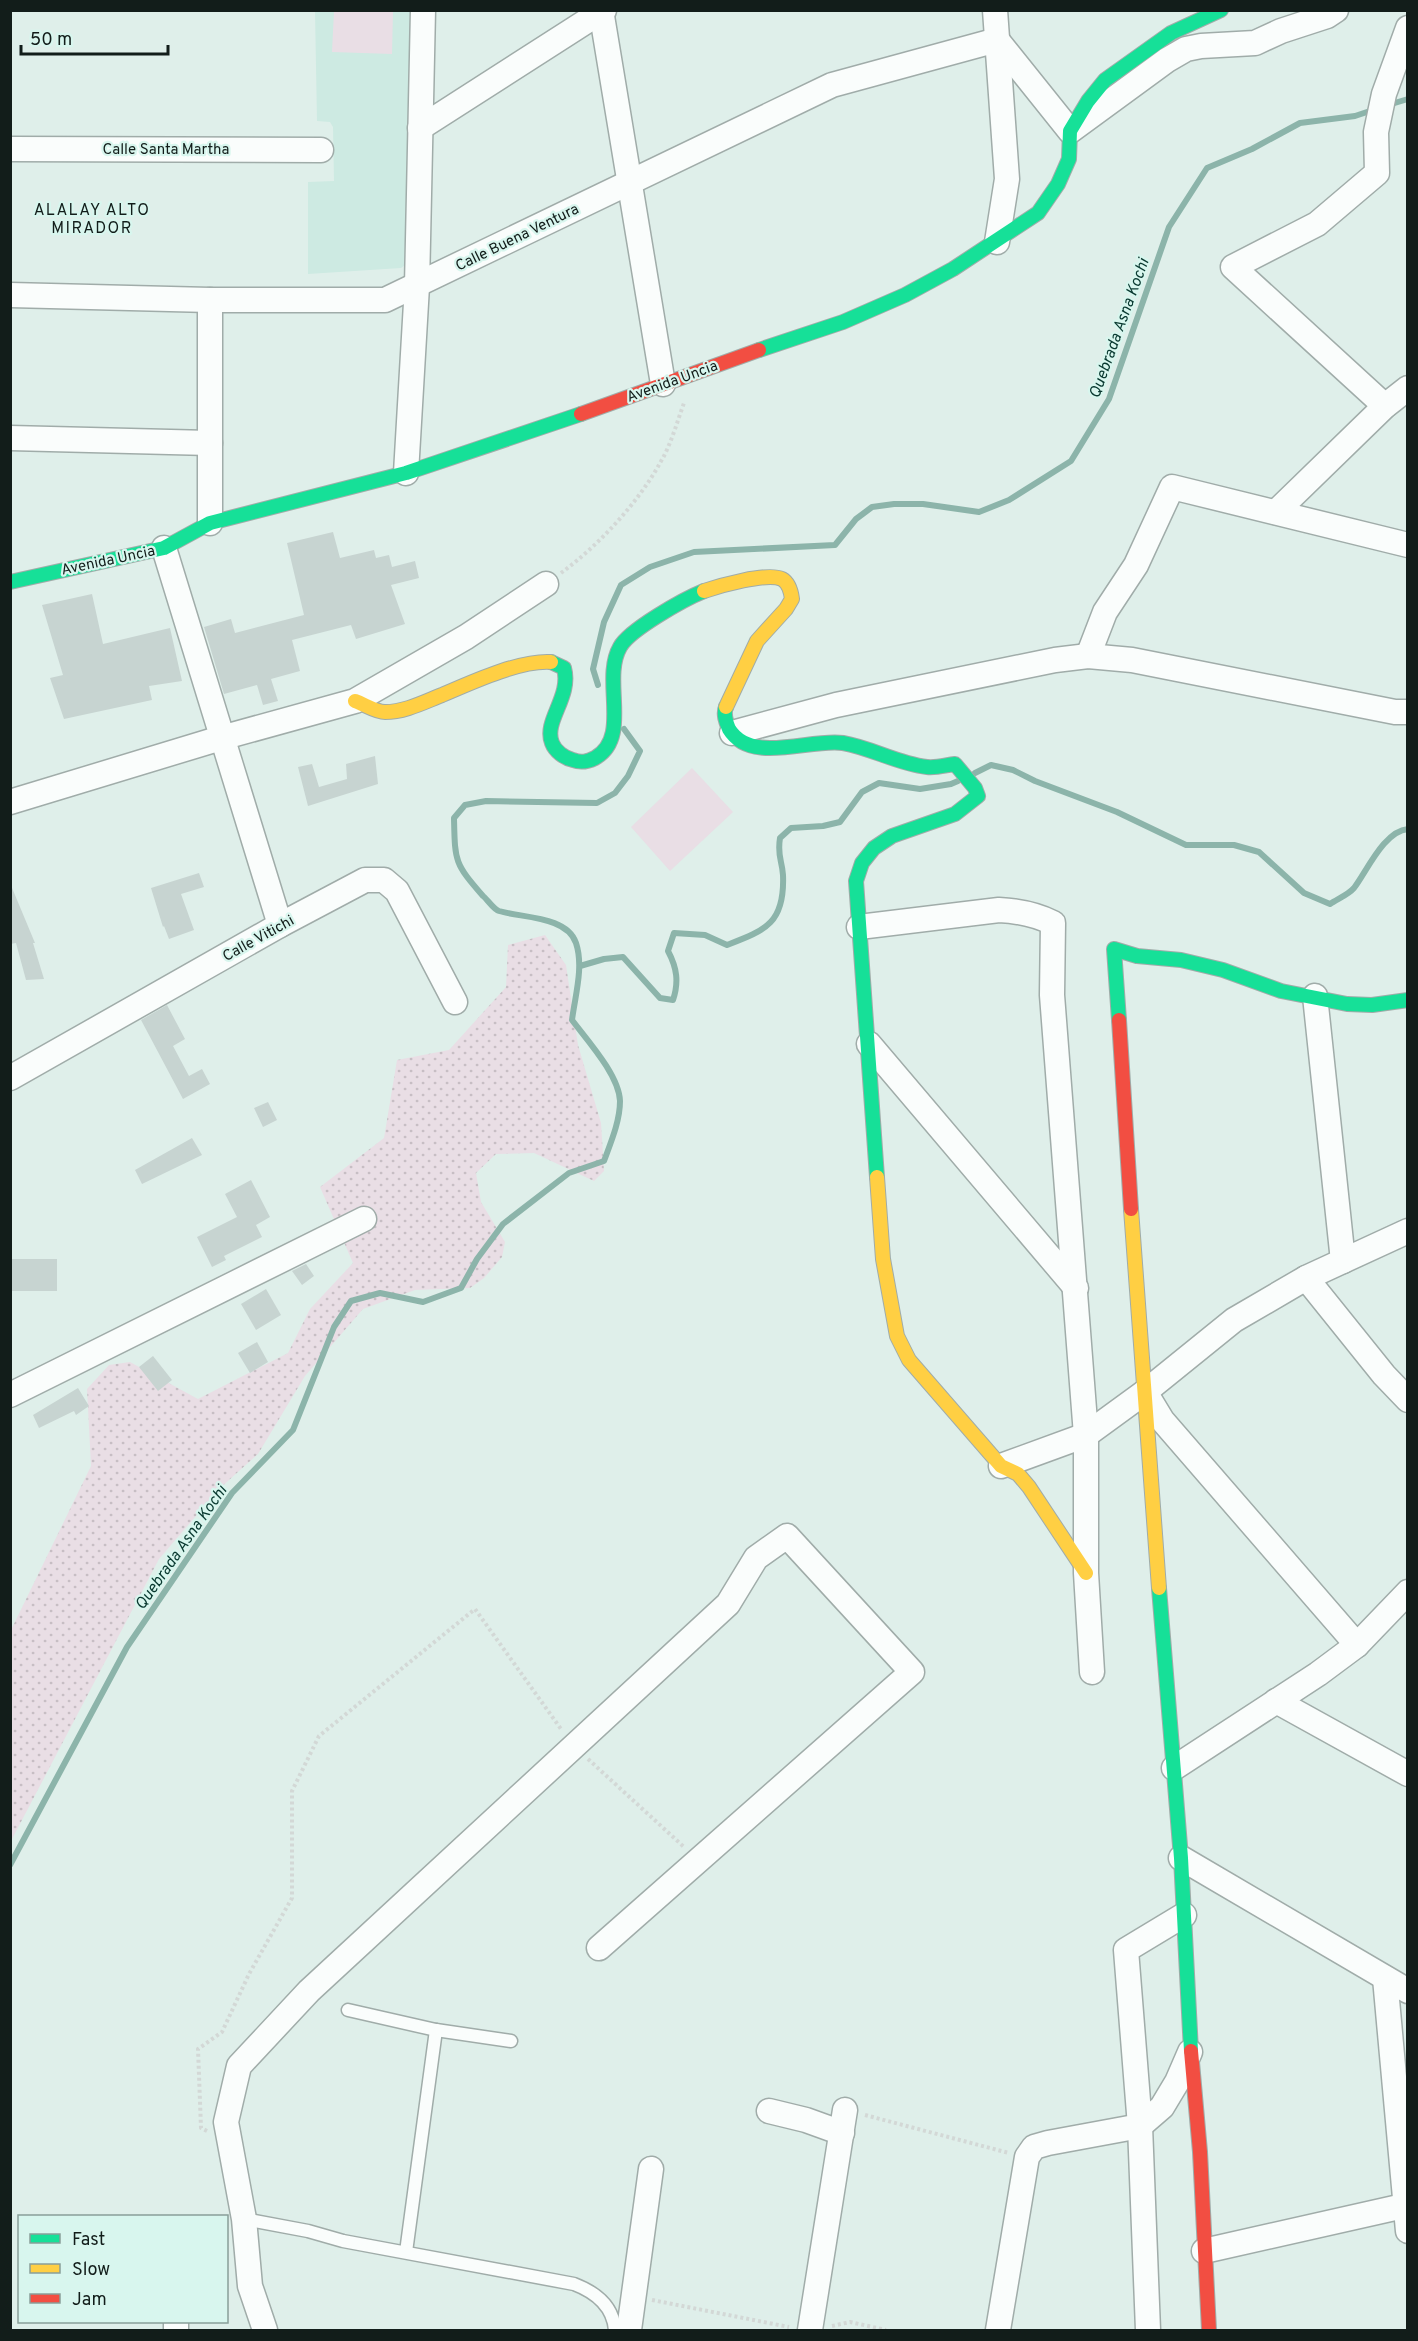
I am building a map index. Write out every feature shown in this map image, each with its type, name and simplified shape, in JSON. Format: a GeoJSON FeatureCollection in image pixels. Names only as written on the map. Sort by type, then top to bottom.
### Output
{"type":"FeatureCollection","features":[{"type":"Feature","properties":{"kind":"street"},"geometry":{"type":"LineString","coordinates":[[405,473],[417,286],[423,10]]}},
{"type":"Feature","properties":{"kind":"street"},"geometry":{"type":"LineString","coordinates":[[995,10],[1008,179],[997,242]]}},
{"type":"Feature","properties":{"kind":"street","name":"Avenida Uncia"},"geometry":{"type":"LineString","coordinates":[[10,582],[164,548],[210,523],[405,473],[539,429],[843,322],[905,294],[953,269],[1038,213],[1058,184],[1069,159],[1070,131],[1088,101],[1105,80],[1171,33],[1221,10]]}},
{"type":"Feature","properties":{"kind":"street"},"geometry":{"type":"LineString","coordinates":[[997,40],[1070,131],[1167,60],[1186,49],[1255,43],[1281,31],[1327,16],[1336,10]]}},
{"type":"Feature","properties":{"kind":"street"},"geometry":{"type":"LineString","coordinates":[[420,128],[602,11],[663,384]]}},
{"type":"Feature","properties":{"kind":"street"},"geometry":{"type":"LineString","coordinates":[[1385,406],[1233,267],[1317,224],[1377,173],[1377,132],[1384,94],[1407,28]]}},
{"type":"Feature","properties":{"kind":"street","name":"Calle Buena Ventura"},"geometry":{"type":"LineString","coordinates":[[10,295],[210,300],[385,300],[832,86],[997,40]]}},
{"type":"Feature","properties":{"kind":"street","name":"Calle Santa Martha"},"geometry":{"type":"LineString","coordinates":[[10,149],[321,150]]}},
{"type":"Feature","properties":{"kind":"street"},"geometry":{"type":"LineString","coordinates":[[210,300],[210,523]]}},
{"type":"Feature","properties":{"kind":"street"},"geometry":{"type":"LineString","coordinates":[[1276,512],[1385,406],[1407,388]]}},
{"type":"Feature","properties":{"kind":"street"},"geometry":{"type":"LineString","coordinates":[[10,438],[210,443]]}},
{"type":"Feature","properties":{"kind":"street"},"geometry":{"type":"LineString","coordinates":[[1088,656],[1105,612],[1136,565],[1172,487],[1407,544]]}},
{"type":"Feature","properties":{"kind":"street"},"geometry":{"type":"LineString","coordinates":[[164,548],[280,925]]}},
{"type":"Feature","properties":{"kind":"street"},"geometry":{"type":"LineString","coordinates":[[355,702],[383,712],[399,710],[413,707],[512,668],[535,661],[555,662],[564,668],[567,681],[551,726],[551,741],[558,752],[568,759],[582,763],[595,759],[606,750],[612,735],[615,720],[611,675],[619,647],[630,634],[683,601],[707,590],[774,577],[784,580],[790,588],[792,599],[757,641],[724,711],[726,723],[732,733],[743,742],[776,749],[834,742],[852,745],[915,765],[930,767],[955,764],[975,788],[978,796],[955,814],[892,836],[873,848],[862,863],[856,881],[883,1259],[897,1336],[909,1360],[1000,1466],[1018,1474],[1029,1486],[1086,1573]]}},
{"type":"Feature","properties":{"kind":"street"},"geometry":{"type":"LineString","coordinates":[[10,802],[221,738],[355,702],[466,637],[546,584]]}},
{"type":"Feature","properties":{"kind":"street"},"geometry":{"type":"LineString","coordinates":[[732,733],[836,705],[1055,660],[1088,656],[1132,660],[1395,712],[1407,712]]}},
{"type":"Feature","properties":{"kind":"street","name":"Calle Vitichi"},"geometry":{"type":"LineString","coordinates":[[10,1078],[280,925],[365,880],[384,880],[397,891],[455,1002]]}},
{"type":"Feature","properties":{"kind":"street"},"geometry":{"type":"LineString","coordinates":[[859,927],[999,910],[1038,915],[1053,923],[1052,995],[1086,1435],[1086,1573],[1092,1672]]}},
{"type":"Feature","properties":{"kind":"street"},"geometry":{"type":"LineString","coordinates":[[1209,2331],[1181,1858],[1145,1423],[1145,1392],[1114,949],[1137,956],[1181,960],[1223,970],[1281,991],[1347,1004],[1372,1005],[1407,1000]]}},
{"type":"Feature","properties":{"kind":"street"},"geometry":{"type":"LineString","coordinates":[[1315,996],[1343,1261]]}},
{"type":"Feature","properties":{"kind":"street"},"geometry":{"type":"LineString","coordinates":[[869,1044],[1076,1288]]}},
{"type":"Feature","properties":{"kind":"street"},"geometry":{"type":"LineString","coordinates":[[10,1395],[364,1219]]}},
{"type":"Feature","properties":{"kind":"street"},"geometry":{"type":"LineString","coordinates":[[1000,1466],[1086,1435],[1145,1392],[1234,1320],[1306,1278],[1407,1232]]}},
{"type":"Feature","properties":{"kind":"street"},"geometry":{"type":"LineString","coordinates":[[1306,1278],[1407,1400]]}},
{"type":"Feature","properties":{"kind":"street"},"geometry":{"type":"LineString","coordinates":[[1145,1392],[1162,1420],[1357,1645]]}},
{"type":"Feature","properties":{"kind":"street"},"geometry":{"type":"LineString","coordinates":[[266,2331],[250,2286],[244,2219],[226,2122],[238,2066],[309,1991],[728,1604],[756,1558],[787,1536],[912,1672],[599,1948]]}},
{"type":"Feature","properties":{"kind":"street"},"geometry":{"type":"LineString","coordinates":[[1174,1768],[1318,1674],[1357,1645],[1407,1592]]}},
{"type":"Feature","properties":{"kind":"street"},"geometry":{"type":"LineString","coordinates":[[1276,1701],[1407,1774]]}},
{"type":"Feature","properties":{"kind":"street"},"geometry":{"type":"LineString","coordinates":[[1181,1858],[1407,1991]]}},
{"type":"Feature","properties":{"kind":"street"},"geometry":{"type":"LineString","coordinates":[[1148,2331],[1140,2126],[1126,1950],[1184,1915]]}},
{"type":"Feature","properties":{"kind":"street"},"geometry":{"type":"LineString","coordinates":[[1385,1978],[1407,2231]]}},
{"type":"Feature","properties":{"kind":"street"},"geometry":{"type":"LineString","coordinates":[[998,2331],[1027,2157],[1034,2147],[1048,2143],[1140,2126],[1162,2107],[1178,2082],[1191,2048]]}},
{"type":"Feature","properties":{"kind":"street"},"geometry":{"type":"LineString","coordinates":[[769,2111],[806,2120],[844,2122],[809,2329]]}},
{"type":"Feature","properties":{"kind":"street"},"geometry":{"type":"LineString","coordinates":[[629,2331],[651,2169]]}},
{"type":"Feature","properties":{"kind":"street"},"geometry":{"type":"LineString","coordinates":[[1204,2250],[1406,2206]]}},
{"type":"Feature","properties":{"kind":"lane"},"geometry":{"type":"LineString","coordinates":[[348,2010],[436,2030],[511,2041]]}},
{"type":"Feature","properties":{"kind":"lane"},"geometry":{"type":"LineString","coordinates":[[406,2252],[436,2030]]}},
{"type":"Feature","properties":{"kind":"lane"},"geometry":{"type":"LineString","coordinates":[[244,2219],[582,2287],[591,2290],[605,2304],[614,2323],[615,2331]]}},
{"type":"Feature","properties":{"kind":"path"},"geometry":{"type":"LineString","coordinates":[[546,584],[573,565],[629,509],[661,462],[685,401]]}},
{"type":"Feature","properties":{"kind":"path"},"geometry":{"type":"LineString","coordinates":[[230,2139],[201,2128],[198,2049],[222,2032],[249,1974],[292,1898],[292,1791],[319,1736],[475,1609],[573,1746],[698,1860]]}},
{"type":"Feature","properties":{"kind":"path"},"geometry":{"type":"LineString","coordinates":[[844,2122],[1027,2157]]}},
{"type":"Feature","properties":{"kind":"path"},"geometry":{"type":"LineString","coordinates":[[634,2297],[809,2329],[850,2322],[886,2331]]}},
{"type":"Feature","properties":{"kind":"shaded area"},"geometry":{"type":"Polygon","coordinates":[[[315,11],[413,11],[406,264],[401,268],[308,274],[308,182],[334,181],[333,127],[330,122],[317,121],[315,11]]]}},
{"type":"Feature","properties":{"kind":"shaded area"},"geometry":{"type":"Polygon","coordinates":[[[334,11],[393,11],[392,54],[332,52],[334,11]]]}},
{"type":"Feature","properties":{"kind":"shaded area"},"geometry":{"type":"Polygon","coordinates":[[[692,768],[733,812],[670,871],[631,827],[692,768]]]}},
{"type":"Feature","properties":{"kind":"shaded area"},"geometry":{"type":"Polygon","coordinates":[[[545,935],[566,965],[578,1045],[601,1123],[604,1171],[594,1181],[534,1153],[496,1154],[476,1173],[481,1202],[505,1242],[502,1257],[484,1278],[470,1288],[415,1290],[363,1309],[305,1376],[258,1454],[219,1489],[159,1559],[11,1841],[10,1632],[91,1466],[87,1389],[109,1365],[130,1362],[198,1399],[288,1353],[310,1309],[353,1263],[320,1187],[384,1138],[397,1060],[449,1050],[506,987],[508,945],[545,935]]]}},
{"type":"Feature","properties":{"kind":"building"},"geometry":{"type":"Polygon","coordinates":[[[333,532],[340,558],[374,550],[376,558],[389,555],[392,567],[415,561],[419,578],[391,585],[405,624],[356,639],[351,625],[292,640],[300,671],[271,679],[278,701],[263,705],[257,685],[224,694],[204,627],[231,619],[235,633],[304,615],[287,543],[333,532]]]}},
{"type":"Feature","properties":{"kind":"building"},"geometry":{"type":"Polygon","coordinates":[[[92,594],[103,644],[170,628],[182,681],[149,686],[152,700],[64,719],[50,678],[63,675],[42,605],[92,594]]]}},
{"type":"Feature","properties":{"kind":"building"},"geometry":{"type":"Polygon","coordinates":[[[375,756],[378,784],[308,806],[298,767],[312,764],[319,787],[347,779],[346,764],[375,756]]]}},
{"type":"Feature","properties":{"kind":"building"},"geometry":{"type":"Polygon","coordinates":[[[199,873],[204,887],[181,894],[194,930],[169,939],[151,888],[199,873]]]}},
{"type":"Feature","properties":{"kind":"building"},"geometry":{"type":"Polygon","coordinates":[[[10,883],[35,943],[33,943],[44,979],[26,980],[16,943],[10,944],[10,883]]]}},
{"type":"Feature","properties":{"kind":"building"},"geometry":{"type":"Polygon","coordinates":[[[167,1005],[185,1039],[173,1046],[189,1076],[202,1069],[210,1084],[183,1099],[141,1020],[167,1005]]]}},
{"type":"Feature","properties":{"kind":"building"},"geometry":{"type":"Polygon","coordinates":[[[268,1102],[277,1120],[263,1127],[254,1108],[268,1102]]]}},
{"type":"Feature","properties":{"kind":"building"},"geometry":{"type":"Polygon","coordinates":[[[192,1138],[202,1155],[142,1184],[135,1170],[192,1138]]]}},
{"type":"Feature","properties":{"kind":"building"},"geometry":{"type":"Polygon","coordinates":[[[251,1180],[270,1217],[256,1225],[262,1237],[224,1256],[226,1260],[212,1267],[197,1237],[237,1217],[225,1194],[251,1180]]]}},
{"type":"Feature","properties":{"kind":"building"},"geometry":{"type":"Polygon","coordinates":[[[10,1259],[57,1259],[57,1291],[10,1291],[10,1259]]]}},
{"type":"Feature","properties":{"kind":"building"},"geometry":{"type":"Polygon","coordinates":[[[306,1264],[314,1276],[302,1285],[292,1271],[306,1264]]]}},
{"type":"Feature","properties":{"kind":"building"},"geometry":{"type":"Polygon","coordinates":[[[266,1289],[281,1315],[256,1330],[241,1304],[266,1289]]]}},
{"type":"Feature","properties":{"kind":"building"},"geometry":{"type":"Polygon","coordinates":[[[257,1342],[268,1362],[250,1373],[238,1353],[257,1342]]]}},
{"type":"Feature","properties":{"kind":"building"},"geometry":{"type":"Polygon","coordinates":[[[153,1356],[172,1380],[158,1391],[139,1367],[153,1356]]]}},
{"type":"Feature","properties":{"kind":"building"},"geometry":{"type":"Polygon","coordinates":[[[78,1388],[89,1406],[76,1415],[74,1411],[39,1428],[33,1415],[78,1388]]]}},
{"type":"Feature","properties":{"kind":"waterway","name":"Quebrada Asna Kochi"},"geometry":{"type":"LineString","coordinates":[[1388,105],[1408,99]]}},
{"type":"Feature","properties":{"kind":"waterway","name":"Quebrada Asna Kochi"},"geometry":{"type":"LineString","coordinates":[[598,685],[593,669],[604,622],[621,585],[650,567],[694,552],[835,545],[856,519],[872,507],[923,504],[979,512],[1009,500],[1071,461],[1109,399],[1169,227],[1207,168],[1252,149],[1300,123],[1355,116],[1376,109]]}},
{"type":"Feature","properties":{"kind":"waterway","name":"Quebrada Asna Kochi"},"geometry":{"type":"LineString","coordinates":[[10,1865],[127,1647],[232,1493],[293,1430],[334,1327],[351,1301],[380,1293],[423,1302],[461,1288],[477,1259],[503,1224],[569,1173],[604,1161],[617,1124],[620,1101],[608,1069],[572,1020],[579,972],[576,943],[571,934],[554,923],[499,911],[493,906],[461,868],[456,853],[454,818],[465,805],[486,801],[597,803],[615,793],[628,776],[640,751],[624,729]]}},
{"type":"Feature","properties":{"kind":"waterway"},"geometry":{"type":"LineString","coordinates":[[975,773],[991,765],[1013,770],[1035,781],[1117,812],[1186,845],[1234,845],[1259,852],[1304,893],[1330,904],[1354,888],[1377,853],[1391,837],[1399,831],[1408,829]]}},
{"type":"Feature","properties":{"kind":"waterway"},"geometry":{"type":"LineString","coordinates":[[580,966],[604,959],[623,957],[660,998],[673,1000],[676,975],[668,951],[674,933],[705,935],[727,945],[762,929],[770,922],[781,904],[783,891],[780,838],[791,828],[823,826],[840,822],[862,792],[879,783],[920,789],[958,781]]}},
{"type":"Feature","properties":{"kind":"traffic: fast"},"geometry":{"type":"LineString","coordinates":[[759,350],[843,322],[905,295],[953,269],[1038,213],[1058,184],[1069,159],[1070,131],[1088,101],[1105,80],[1171,33],[1221,10]]}},
{"type":"Feature","properties":{"kind":"traffic: fast"},"geometry":{"type":"LineString","coordinates":[[10,582],[164,548],[210,523],[406,473],[581,414]]}},
{"type":"Feature","properties":{"kind":"traffic: fast"},"geometry":{"type":"LineString","coordinates":[[551,662],[564,668],[565,679],[564,689],[551,726],[550,735],[553,746],[563,756],[576,761],[595,758],[606,749],[612,736],[613,675],[620,647],[645,624],[704,591]]}},
{"type":"Feature","properties":{"kind":"traffic: fast"},"geometry":{"type":"LineString","coordinates":[[726,707],[725,715],[729,729],[739,740],[751,746],[782,748],[830,742],[843,743],[916,765],[934,767],[955,764],[975,788],[978,796],[955,814],[892,836],[874,848],[862,863],[856,881],[877,1177]]}},
{"type":"Feature","properties":{"kind":"traffic: fast"},"geometry":{"type":"LineString","coordinates":[[1119,1020],[1114,949],[1137,956],[1181,960],[1223,970],[1281,991],[1347,1004],[1372,1005],[1408,1000]]}},
{"type":"Feature","properties":{"kind":"traffic: fast"},"geometry":{"type":"LineString","coordinates":[[1159,1588],[1181,1858],[1191,2051]]}},
{"type":"Feature","properties":{"kind":"traffic: slow"},"geometry":{"type":"LineString","coordinates":[[704,591],[743,580],[775,577],[786,583],[792,596],[786,609],[757,641],[726,707]]}},
{"type":"Feature","properties":{"kind":"traffic: slow"},"geometry":{"type":"LineString","coordinates":[[355,701],[381,712],[392,712],[511,668],[525,664],[551,662]]}},
{"type":"Feature","properties":{"kind":"traffic: slow"},"geometry":{"type":"LineString","coordinates":[[877,1177],[883,1259],[897,1336],[909,1360],[1001,1466],[1018,1474],[1029,1487],[1086,1573]]}},
{"type":"Feature","properties":{"kind":"traffic: slow"},"geometry":{"type":"LineString","coordinates":[[1131,1209],[1159,1588]]}},
{"type":"Feature","properties":{"kind":"traffic: jam"},"geometry":{"type":"LineString","coordinates":[[581,414],[759,350]]}},
{"type":"Feature","properties":{"kind":"traffic: jam"},"geometry":{"type":"LineString","coordinates":[[1119,1020],[1131,1209]]}},
{"type":"Feature","properties":{"kind":"traffic: jam"},"geometry":{"type":"LineString","coordinates":[[1191,2051],[1200,2152],[1209,2330]]}},
{"type":"Feature","properties":{"kind":"district","name":"ALALAY ALTO MIRADOR"},"geometry":{"type":"Point","coordinates":[92,218]}}]}
